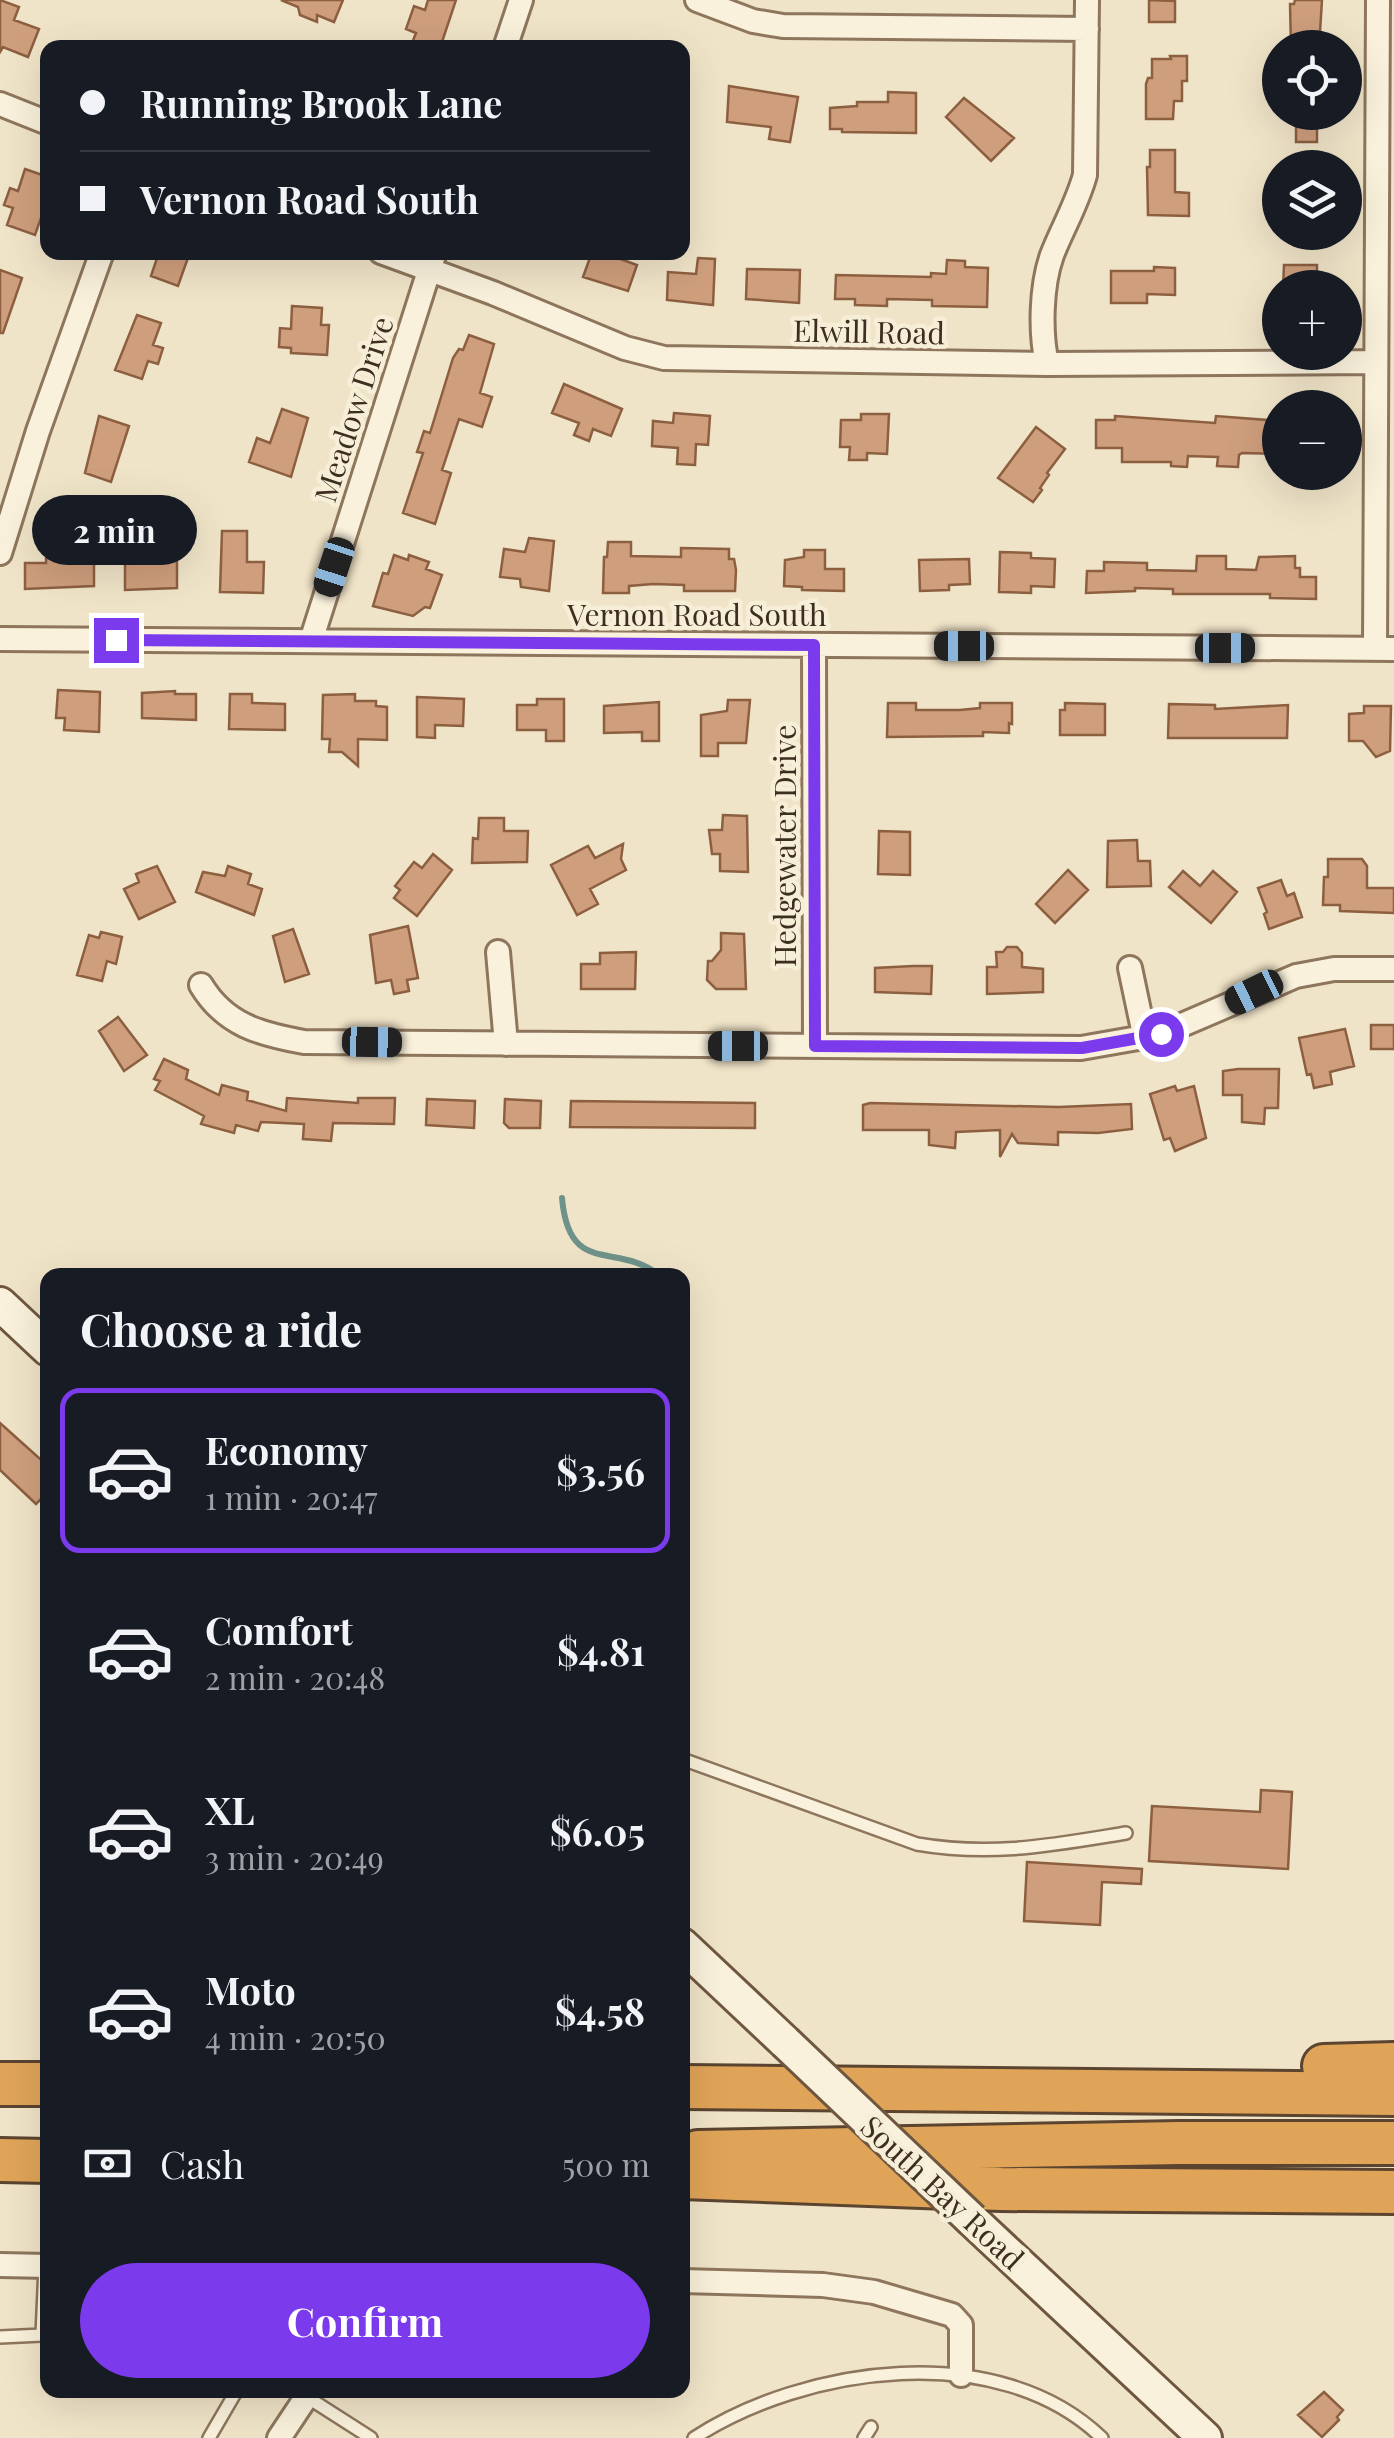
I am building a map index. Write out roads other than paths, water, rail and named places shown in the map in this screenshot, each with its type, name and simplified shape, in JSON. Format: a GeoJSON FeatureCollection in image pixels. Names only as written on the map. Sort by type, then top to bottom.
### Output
{"type":"FeatureCollection","features":[{"type":"Feature","properties":{"kind":"highway"},"geometry":{"type":"LineString","coordinates":[[894,2088],[1394,2064]]}},
{"type":"Feature","properties":{"kind":"highway"},"geometry":{"type":"LineString","coordinates":[[0,2084],[40,2084]]}},
{"type":"Feature","properties":{"kind":"highway"},"geometry":{"type":"LineString","coordinates":[[690,2087],[1394,2094]]}},
{"type":"Feature","properties":{"kind":"highway"},"geometry":{"type":"LineString","coordinates":[[690,2152],[1394,2143]]}},
{"type":"Feature","properties":{"kind":"highway"},"geometry":{"type":"LineString","coordinates":[[0,2160],[40,2161]]}},
{"type":"Feature","properties":{"kind":"highway"},"geometry":{"type":"LineString","coordinates":[[690,2178],[1002,2188],[1394,2192]]}},
{"type":"Feature","properties":{"kind":"street"},"geometry":{"type":"LineString","coordinates":[[507,40],[521,0]]}},
{"type":"Feature","properties":{"kind":"street"},"geometry":{"type":"LineString","coordinates":[[697,0],[753,21],[783,26],[1087,29]]}},
{"type":"Feature","properties":{"kind":"street"},"geometry":{"type":"LineString","coordinates":[[1046,364],[1046,283],[1052,257],[1078,202],[1085,174],[1087,0]]}},
{"type":"Feature","properties":{"kind":"street"},"geometry":{"type":"LineString","coordinates":[[1378,0],[1375,362],[1384,649]]}},
{"type":"Feature","properties":{"kind":"street"},"geometry":{"type":"LineString","coordinates":[[0,104],[40,120]]}},
{"type":"Feature","properties":{"kind":"street"},"geometry":{"type":"LineString","coordinates":[[0,553],[38,431],[99,260]]}},
{"type":"Feature","properties":{"kind":"street","name":"Elwill Road"},"geometry":{"type":"LineString","coordinates":[[432,261],[625,348],[664,358],[1046,364],[1375,362]]}},
{"type":"Feature","properties":{"kind":"street","name":"Meadow Drive"},"geometry":{"type":"LineString","coordinates":[[311,641],[432,261]]}},
{"type":"Feature","properties":{"kind":"street","name":"Vernon Road South"},"geometry":{"type":"LineString","coordinates":[[0,638],[1384,649]]}},
{"type":"Feature","properties":{"kind":"street","name":"Hedgewater Drive"},"geometry":{"type":"LineString","coordinates":[[814,645],[815,1046]]}},
{"type":"Feature","properties":{"kind":"street"},"geometry":{"type":"LineString","coordinates":[[498,952],[506,1044]]}},
{"type":"Feature","properties":{"kind":"street"},"geometry":{"type":"LineString","coordinates":[[1130,968],[1145,1039]]}},
{"type":"Feature","properties":{"kind":"street"},"geometry":{"type":"LineString","coordinates":[[200,984],[228,1019],[263,1034],[304,1042],[1082,1048],[1145,1039],[1296,976],[1334,968],[1394,969]]}},
{"type":"Feature","properties":{"kind":"street"},"geometry":{"type":"LineString","coordinates":[[0,1304],[40,1342]]}},
{"type":"Feature","properties":{"kind":"street","name":"South Bay Road"},"geometry":{"type":"LineString","coordinates":[[690,1953],[1205,2438]]}},
{"type":"Feature","properties":{"kind":"street"},"geometry":{"type":"LineString","coordinates":[[0,2265],[40,2266]]}},
{"type":"Feature","properties":{"kind":"street"},"geometry":{"type":"LineString","coordinates":[[690,2281],[823,2285],[874,2292],[952,2315],[961,2325],[960,2375]]}},
{"type":"Feature","properties":{"kind":"street"},"geometry":{"type":"LineString","coordinates":[[278,2438],[306,2398]]}},
{"type":"Feature","properties":{"kind":"lane"},"geometry":{"type":"LineString","coordinates":[[690,1762],[917,1844],[956,1851],[1016,1850],[1126,1832]]}},
{"type":"Feature","properties":{"kind":"lane"},"geometry":{"type":"LineString","coordinates":[[0,2337],[40,2335]]}},
{"type":"Feature","properties":{"kind":"lane"},"geometry":{"type":"LineString","coordinates":[[694,2438],[752,2405],[807,2386],[875,2374],[960,2375],[1020,2389],[1084,2420],[1102,2438]]}},
{"type":"Feature","properties":{"kind":"lane"},"geometry":{"type":"LineString","coordinates":[[210,2438],[232,2398]]}},
{"type":"Feature","properties":{"kind":"lane"},"geometry":{"type":"LineString","coordinates":[[316,2398],[371,2438]]}},
{"type":"Feature","properties":{"kind":"waterway"},"geometry":{"type":"LineString","coordinates":[[562,1198],[566,1223],[585,1249],[648,1268]]}}]}
